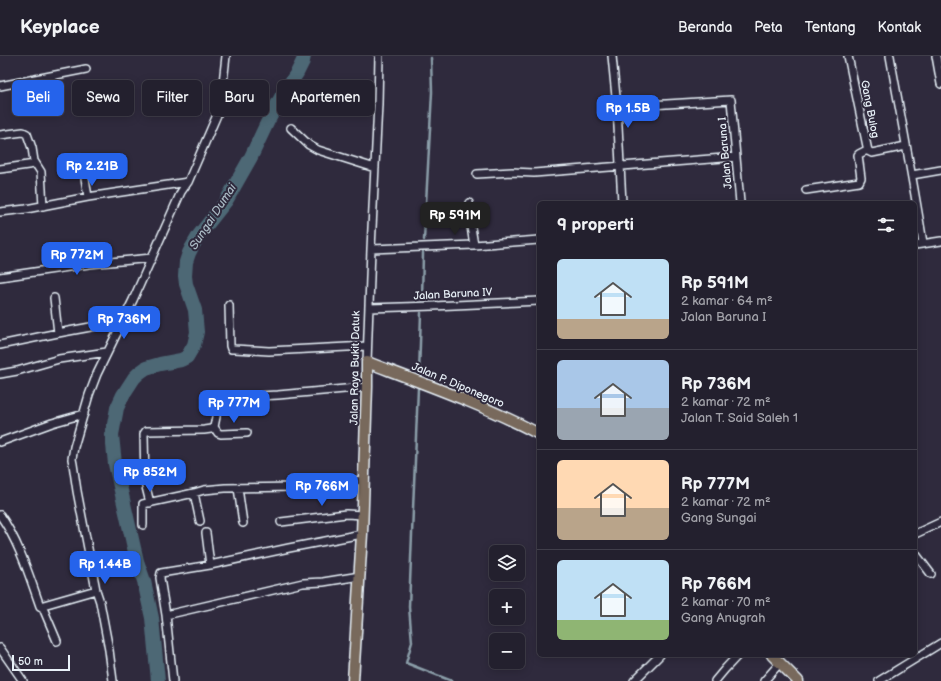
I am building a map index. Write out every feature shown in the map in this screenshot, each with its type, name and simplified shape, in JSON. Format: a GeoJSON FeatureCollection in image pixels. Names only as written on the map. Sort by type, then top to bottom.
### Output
{"type":"FeatureCollection","features":[{"type":"Feature","properties":{"kind":"main road","name":"Jalan Raya Bukit Datuk"},"geometry":{"type":"LineString","coordinates":[[353,681],[365,480],[367,362]]}},
{"type":"Feature","properties":{"kind":"main road","name":"Jalan P. Diponegoro"},"geometry":{"type":"LineString","coordinates":[[367,362],[432,386],[537,433]]}},
{"type":"Feature","properties":{"kind":"main road"},"geometry":{"type":"LineString","coordinates":[[774,657],[798,681]]}},
{"type":"Feature","properties":{"kind":"street"},"geometry":{"type":"LineString","coordinates":[[113,681],[100,602],[96,590],[77,491],[72,459],[74,447],[89,395],[181,192],[188,182],[217,114],[222,92],[226,56]]}},
{"type":"Feature","properties":{"kind":"street","name":"Jalan Raya Bukit Datuk"},"geometry":{"type":"LineString","coordinates":[[367,362],[379,56]]}},
{"type":"Feature","properties":{"kind":"street"},"geometry":{"type":"LineString","coordinates":[[612,56],[617,107],[622,201]]}},
{"type":"Feature","properties":{"kind":"street","name":"Gang Bulog"},"geometry":{"type":"LineString","coordinates":[[848,56],[868,152],[872,153],[906,146]]}},
{"type":"Feature","properties":{"kind":"street"},"geometry":{"type":"LineString","coordinates":[[890,56],[916,201]]}},
{"type":"Feature","properties":{"kind":"street"},"geometry":{"type":"LineString","coordinates":[[936,56],[941,84]]}},
{"type":"Feature","properties":{"kind":"street"},"geometry":{"type":"LineString","coordinates":[[0,86],[86,69]]}},
{"type":"Feature","properties":{"kind":"street","name":"Jalan Baruna I"},"geometry":{"type":"LineString","coordinates":[[617,107],[731,100],[740,201]]}},
{"type":"Feature","properties":{"kind":"street"},"geometry":{"type":"LineString","coordinates":[[291,128],[309,145],[318,150],[375,168]]}},
{"type":"Feature","properties":{"kind":"street"},"geometry":{"type":"LineString","coordinates":[[0,135],[23,132],[27,134],[32,148],[35,164],[41,172],[43,206]]}},
{"type":"Feature","properties":{"kind":"street"},"geometry":{"type":"LineString","coordinates":[[806,190],[859,182],[861,178],[858,155],[867,150]]}},
{"type":"Feature","properties":{"kind":"street"},"geometry":{"type":"LineString","coordinates":[[477,174],[512,172],[534,173],[736,157]]}},
{"type":"Feature","properties":{"kind":"street"},"geometry":{"type":"LineString","coordinates":[[78,158],[81,170],[84,173],[88,197]]}},
{"type":"Feature","properties":{"kind":"street"},"geometry":{"type":"LineString","coordinates":[[0,169],[35,164]]}},
{"type":"Feature","properties":{"kind":"street"},"geometry":{"type":"LineString","coordinates":[[912,175],[941,170]]}},
{"type":"Feature","properties":{"kind":"street"},"geometry":{"type":"LineString","coordinates":[[0,212],[188,182]]}},
{"type":"Feature","properties":{"kind":"street"},"geometry":{"type":"LineString","coordinates":[[469,203],[474,245]]}},
{"type":"Feature","properties":{"kind":"street"},"geometry":{"type":"LineString","coordinates":[[917,206],[923,243]]}},
{"type":"Feature","properties":{"kind":"street"},"geometry":{"type":"LineString","coordinates":[[371,249],[474,245],[537,240]]}},
{"type":"Feature","properties":{"kind":"street"},"geometry":{"type":"LineString","coordinates":[[917,244],[941,241]]}},
{"type":"Feature","properties":{"kind":"street"},"geometry":{"type":"LineString","coordinates":[[0,277],[89,264],[152,258]]}},
{"type":"Feature","properties":{"kind":"street"},"geometry":{"type":"LineString","coordinates":[[54,298],[58,333]]}},
{"type":"Feature","properties":{"kind":"street","name":"Jalan Baruna IV"},"geometry":{"type":"LineString","coordinates":[[369,308],[537,301]]}},
{"type":"Feature","properties":{"kind":"street"},"geometry":{"type":"LineString","coordinates":[[229,305],[230,346],[234,349],[269,351],[367,346]]}},
{"type":"Feature","properties":{"kind":"street"},"geometry":{"type":"LineString","coordinates":[[0,346],[123,321]]}},
{"type":"Feature","properties":{"kind":"street"},"geometry":{"type":"LineString","coordinates":[[0,374],[17,371],[59,359],[108,352]]}},
{"type":"Feature","properties":{"kind":"street"},"geometry":{"type":"LineString","coordinates":[[247,433],[218,433],[214,427],[217,400],[220,398],[278,395],[367,387]]}},
{"type":"Feature","properties":{"kind":"street"},"geometry":{"type":"LineString","coordinates":[[0,442],[52,423],[84,414]]}},
{"type":"Feature","properties":{"kind":"street"},"geometry":{"type":"LineString","coordinates":[[150,503],[145,483],[144,434],[146,431],[204,430],[214,427]]}},
{"type":"Feature","properties":{"kind":"street"},"geometry":{"type":"LineString","coordinates":[[143,525],[143,504],[204,490],[224,488],[295,488],[365,480]]}},
{"type":"Feature","properties":{"kind":"street"},"geometry":{"type":"LineString","coordinates":[[238,488],[243,523]]}},
{"type":"Feature","properties":{"kind":"street"},"geometry":{"type":"LineString","coordinates":[[194,493],[200,521]]}},
{"type":"Feature","properties":{"kind":"street"},"geometry":{"type":"LineString","coordinates":[[281,522],[346,514],[363,514]]}},
{"type":"Feature","properties":{"kind":"street"},"geometry":{"type":"LineString","coordinates":[[0,515],[11,532],[27,568],[40,606],[43,608],[57,641]]}},
{"type":"Feature","properties":{"kind":"street"},"geometry":{"type":"LineString","coordinates":[[917,533],[941,522]]}},
{"type":"Feature","properties":{"kind":"street"},"geometry":{"type":"LineString","coordinates":[[206,533],[210,565]]}},
{"type":"Feature","properties":{"kind":"street"},"geometry":{"type":"LineString","coordinates":[[173,681],[166,615],[160,578],[161,574],[362,534]]}},
{"type":"Feature","properties":{"kind":"street"},"geometry":{"type":"LineString","coordinates":[[917,556],[931,574]]}},
{"type":"Feature","properties":{"kind":"street"},"geometry":{"type":"LineString","coordinates":[[166,615],[303,583],[323,582],[360,576]]}},
{"type":"Feature","properties":{"kind":"street"},"geometry":{"type":"LineString","coordinates":[[40,606],[96,590]]}},
{"type":"Feature","properties":{"kind":"street"},"geometry":{"type":"LineString","coordinates":[[879,681],[941,643]]}},
{"type":"Feature","properties":{"kind":"street"},"geometry":{"type":"LineString","coordinates":[[0,648],[23,681]]}},
{"type":"Feature","properties":{"kind":"street"},"geometry":{"type":"LineString","coordinates":[[634,681],[658,657]]}},
{"type":"Feature","properties":{"kind":"street"},"geometry":{"type":"LineString","coordinates":[[716,681],[736,657]]}},
{"type":"Feature","properties":{"kind":"street"},"geometry":{"type":"LineString","coordinates":[[764,681],[780,662]]}},
{"type":"Feature","properties":{"kind":"waterway","name":"Sungai Dumai"},"geometry":{"type":"LineString","coordinates":[[158,681],[152,618],[144,581],[137,561],[115,464],[112,435],[117,408],[123,395],[139,373],[146,368],[181,360],[187,357],[194,345],[197,332],[195,310],[186,284],[185,276],[186,262],[189,253],[199,235],[226,201],[251,157],[281,97],[297,73],[304,56]]}},
{"type":"Feature","properties":{"kind":"waterway"},"geometry":{"type":"LineString","coordinates":[[424,240],[432,92],[431,58]]}},
{"type":"Feature","properties":{"kind":"waterway"},"geometry":{"type":"LineString","coordinates":[[422,300],[423,253]]}},
{"type":"Feature","properties":{"kind":"waterway"},"geometry":{"type":"LineString","coordinates":[[419,374],[421,313]]}},
{"type":"Feature","properties":{"kind":"waterway"},"geometry":{"type":"LineString","coordinates":[[418,388],[409,607],[412,642],[406,663],[452,681]]}}]}
